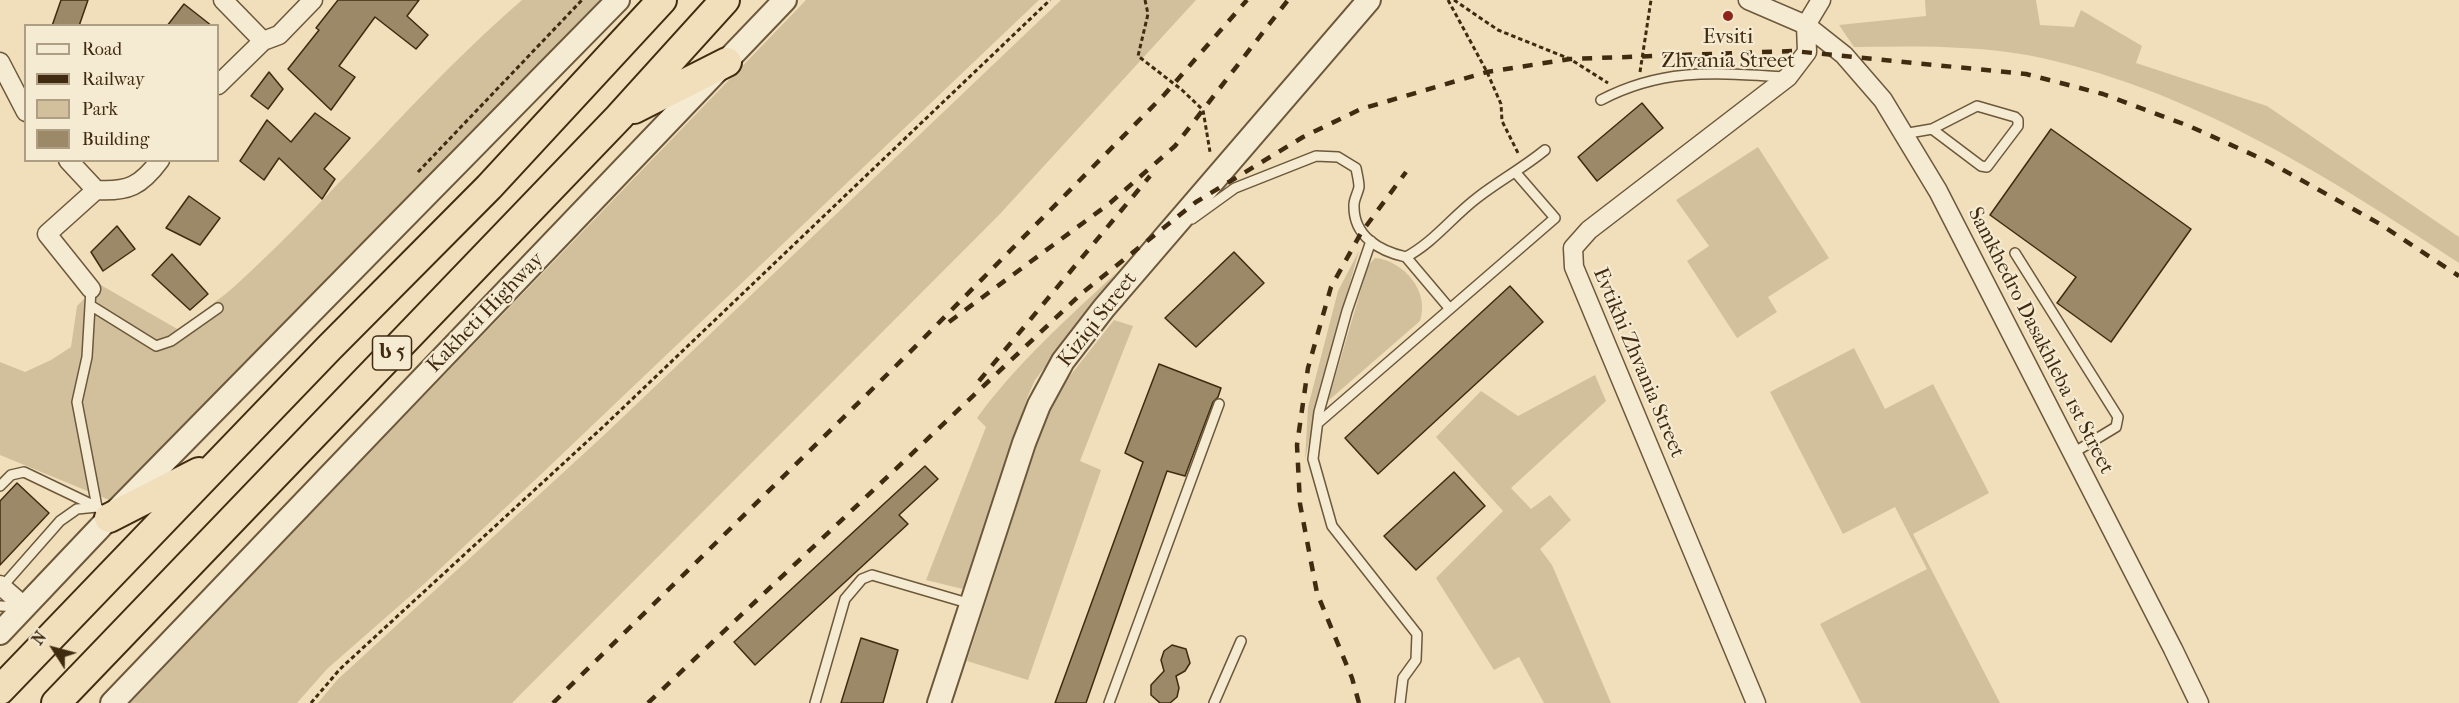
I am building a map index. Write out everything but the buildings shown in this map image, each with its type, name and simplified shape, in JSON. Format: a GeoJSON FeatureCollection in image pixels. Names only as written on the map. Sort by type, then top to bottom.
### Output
{"type":"FeatureCollection","features":[{"type":"Feature","properties":{"kind":"highway","name":"ს 5"},"geometry":{"type":"LineString","coordinates":[[0,690],[219,462],[489,187],[662,0]]}},
{"type":"Feature","properties":{"kind":"highway","name":"Kakheti Highway"},"geometry":{"type":"LineString","coordinates":[[56,703],[619,117],[725,0]]}},
{"type":"Feature","properties":{"kind":"highway"},"geometry":{"type":"LineString","coordinates":[[619,117],[727,62]]}},
{"type":"Feature","properties":{"kind":"highway"},"geometry":{"type":"LineString","coordinates":[[103,513],[219,462]]}},
{"type":"Feature","properties":{"kind":"street"},"geometry":{"type":"LineString","coordinates":[[223,0],[263,41]]}},
{"type":"Feature","properties":{"kind":"street"},"geometry":{"type":"LineString","coordinates":[[219,84],[263,41],[279,35],[313,0]]}},
{"type":"Feature","properties":{"kind":"street"},"geometry":{"type":"LineString","coordinates":[[0,633],[25,607],[103,513],[618,0]]}},
{"type":"Feature","properties":{"kind":"street","name":"Kakheti Highway"},"geometry":{"type":"LineString","coordinates":[[112,703],[784,0]]}},
{"type":"Feature","properties":{"kind":"street","name":"Kiziqi Street"},"geometry":{"type":"LineString","coordinates":[[944,702],[971,604],[1039,405],[1063,361],[1104,308],[1369,0]]}},
{"type":"Feature","properties":{"kind":"street"},"geometry":{"type":"LineString","coordinates":[[1748,0],[1806,25],[1821,0]]}},
{"type":"Feature","properties":{"kind":"street","name":"Evtikhi Zhvania Street"},"geometry":{"type":"LineString","coordinates":[[1756,703],[1574,267],[1573,248],[1589,230],[1788,77],[1807,52],[1806,25]]}},
{"type":"Feature","properties":{"kind":"street","name":"Samkhedro Dasakhleba 1st Street"},"geometry":{"type":"LineString","coordinates":[[1806,25],[1844,55],[1882,100],[1938,191],[2199,703]]}},
{"type":"Feature","properties":{"kind":"street"},"geometry":{"type":"LineString","coordinates":[[0,62],[24,107]]}},
{"type":"Feature","properties":{"kind":"street"},"geometry":{"type":"LineString","coordinates":[[70,162],[96,190]]}},
{"type":"Feature","properties":{"kind":"street"},"geometry":{"type":"LineString","coordinates":[[90,297],[47,234],[96,190],[136,186],[148,177],[159,162]]}},
{"type":"Feature","properties":{"kind":"street"},"geometry":{"type":"LineString","coordinates":[[1,587],[25,607]]}},
{"type":"Feature","properties":{"kind":"lane"},"geometry":{"type":"LineString","coordinates":[[1601,100],[1619,90],[1650,79],[1716,73],[1788,77]]}},
{"type":"Feature","properties":{"kind":"lane"},"geometry":{"type":"LineString","coordinates":[[1903,134],[1932,129],[1977,106],[2015,117],[2018,120],[2018,126],[1987,167],[1981,166],[1932,129]]}},
{"type":"Feature","properties":{"kind":"lane"},"geometry":{"type":"LineString","coordinates":[[1406,257],[1423,248],[1477,198],[1525,167],[1545,150]]}},
{"type":"Feature","properties":{"kind":"lane"},"geometry":{"type":"LineString","coordinates":[[1163,240],[1235,188],[1316,156],[1338,157],[1356,168],[1359,187],[1354,204],[1356,224],[1361,233],[1388,253],[1406,257],[1450,309]]}},
{"type":"Feature","properties":{"kind":"lane"},"geometry":{"type":"LineString","coordinates":[[1318,423],[1555,218],[1516,173]]}},
{"type":"Feature","properties":{"kind":"lane"},"geometry":{"type":"LineString","coordinates":[[1371,241],[1347,311],[1318,423],[1313,459],[1332,526],[1417,634],[1416,660],[1403,678],[1400,703]]}},
{"type":"Feature","properties":{"kind":"lane"},"geometry":{"type":"LineString","coordinates":[[2014,253],[2118,417],[2116,427],[2073,453]]}},
{"type":"Feature","properties":{"kind":"lane"},"geometry":{"type":"LineString","coordinates":[[90,297],[87,357],[77,402],[103,513]]}},
{"type":"Feature","properties":{"kind":"lane"},"geometry":{"type":"LineString","coordinates":[[90,297],[156,346],[171,341],[218,308]]}},
{"type":"Feature","properties":{"kind":"lane"},"geometry":{"type":"LineString","coordinates":[[1109,703],[1219,404]]}},
{"type":"Feature","properties":{"kind":"lane"},"geometry":{"type":"LineString","coordinates":[[0,486],[11,475],[24,472],[103,513]]}},
{"type":"Feature","properties":{"kind":"lane"},"geometry":{"type":"LineString","coordinates":[[1,587],[60,521],[77,510],[103,513]]}},
{"type":"Feature","properties":{"kind":"lane"},"geometry":{"type":"LineString","coordinates":[[815,703],[845,599],[862,579],[872,575],[971,604]]}},
{"type":"Feature","properties":{"kind":"lane"},"geometry":{"type":"LineString","coordinates":[[0,606],[25,607]]}},
{"type":"Feature","properties":{"kind":"lane"},"geometry":{"type":"LineString","coordinates":[[1214,703],[1241,641]]}},
{"type":"Feature","properties":{"kind":"path"},"geometry":{"type":"LineString","coordinates":[[310,703],[340,669],[604,426],[1050,0]]}},
{"type":"Feature","properties":{"kind":"path"},"geometry":{"type":"LineString","coordinates":[[1145,0],[1148,14],[1137,56],[1182,90],[1203,110],[1211,155],[1227,166]]}},
{"type":"Feature","properties":{"kind":"path"},"geometry":{"type":"LineString","coordinates":[[1448,0],[1487,72],[1501,104],[1502,121],[1525,167]]}},
{"type":"Feature","properties":{"kind":"path"},"geometry":{"type":"LineString","coordinates":[[1454,0],[1498,30],[1570,59],[1619,90]]}},
{"type":"Feature","properties":{"kind":"path"},"geometry":{"type":"LineString","coordinates":[[1640,82],[1651,0]]}},
{"type":"Feature","properties":{"kind":"green space"},"geometry":{"type":"Polygon","coordinates":[[[522,0],[607,0],[114,502],[0,455],[0,362],[25,372],[51,360],[71,347],[77,306],[99,284],[179,330],[229,291],[273,250],[448,69],[522,0]]]}},
{"type":"Feature","properties":{"kind":"green space"},"geometry":{"type":"Polygon","coordinates":[[[806,0],[1039,0],[535,480],[424,584],[327,669],[297,703],[128,703],[806,0]]]}},
{"type":"Feature","properties":{"kind":"green space"},"geometry":{"type":"Polygon","coordinates":[[[1061,0],[1196,0],[999,215],[512,703],[318,703],[337,680],[603,436],[1061,0]]]}},
{"type":"Feature","properties":{"kind":"green space"},"geometry":{"type":"Polygon","coordinates":[[[1925,0],[2036,0],[2040,25],[2074,27],[2081,10],[2142,46],[2136,63],[2267,106],[2459,237],[2459,263],[2306,167],[2198,111],[2143,88],[2086,69],[2006,52],[1941,47],[1854,47],[1839,25],[1926,16],[1925,0]]]}},
{"type":"Feature","properties":{"kind":"green space"},"geometry":{"type":"Polygon","coordinates":[[[1758,147],[1829,258],[1768,297],[1777,312],[1737,338],[1687,261],[1709,246],[1676,200],[1758,147]]]}},
{"type":"Feature","properties":{"kind":"green space"},"geometry":{"type":"Polygon","coordinates":[[[1359,251],[1320,387],[1305,460],[1308,407],[1338,291],[1359,251]]]}},
{"type":"Feature","properties":{"kind":"green space"},"geometry":{"type":"Polygon","coordinates":[[[1375,258],[1396,265],[1412,279],[1421,299],[1420,321],[1328,401],[1368,266],[1375,258]]]}},
{"type":"Feature","properties":{"kind":"green space"},"geometry":{"type":"Polygon","coordinates":[[[1116,273],[1035,380],[1027,398],[967,590],[926,580],[986,427],[977,418],[1026,360],[1116,273]]]}},
{"type":"Feature","properties":{"kind":"green space"},"geometry":{"type":"Polygon","coordinates":[[[1114,320],[1133,326],[1080,461],[1101,470],[1028,680],[967,661],[1047,413],[1065,382],[1114,320]]]}},
{"type":"Feature","properties":{"kind":"green space"},"geometry":{"type":"Polygon","coordinates":[[[1854,348],[1885,409],[1933,384],[1989,493],[1913,534],[2000,703],[1861,703],[1820,624],[1927,569],[1895,507],[1843,534],[1770,392],[1854,348]]]}},
{"type":"Feature","properties":{"kind":"green space"},"geometry":{"type":"Polygon","coordinates":[[[1595,375],[1606,401],[1511,488],[1531,509],[1550,495],[1571,520],[1540,549],[1552,565],[1611,703],[1544,703],[1519,657],[1494,670],[1436,578],[1503,511],[1436,437],[1481,391],[1518,416],[1595,375]]]}},
{"type":"Feature","properties":{"kind":"railway"},"geometry":{"type":"LineString","coordinates":[[553,703],[909,353],[1164,95],[1247,0]]}},
{"type":"Feature","properties":{"kind":"railway"},"geometry":{"type":"LineString","coordinates":[[949,322],[1110,203],[1175,146],[1288,0]]}},
{"type":"Feature","properties":{"kind":"railway"},"geometry":{"type":"LineString","coordinates":[[648,703],[1082,293],[1196,202],[1303,137],[1361,109],[1487,72],[1570,59],[1793,51],[2026,74],[2103,94],[2189,126],[2269,162],[2380,224],[2459,276]]}},
{"type":"Feature","properties":{"kind":"railway"},"geometry":{"type":"LineString","coordinates":[[1359,703],[1352,678],[1317,593],[1300,504],[1297,445],[1308,368],[1331,287],[1361,233],[1406,172]]}},
{"type":"Feature","properties":{"kind":"railway"},"geometry":{"type":"LineString","coordinates":[[979,381],[1150,176]]}},
{"type":"Feature","properties":{"kind":"place","name":"Evsiti Zhvania Street"},"geometry":{"type":"Point","coordinates":[1728,16]}}]}
